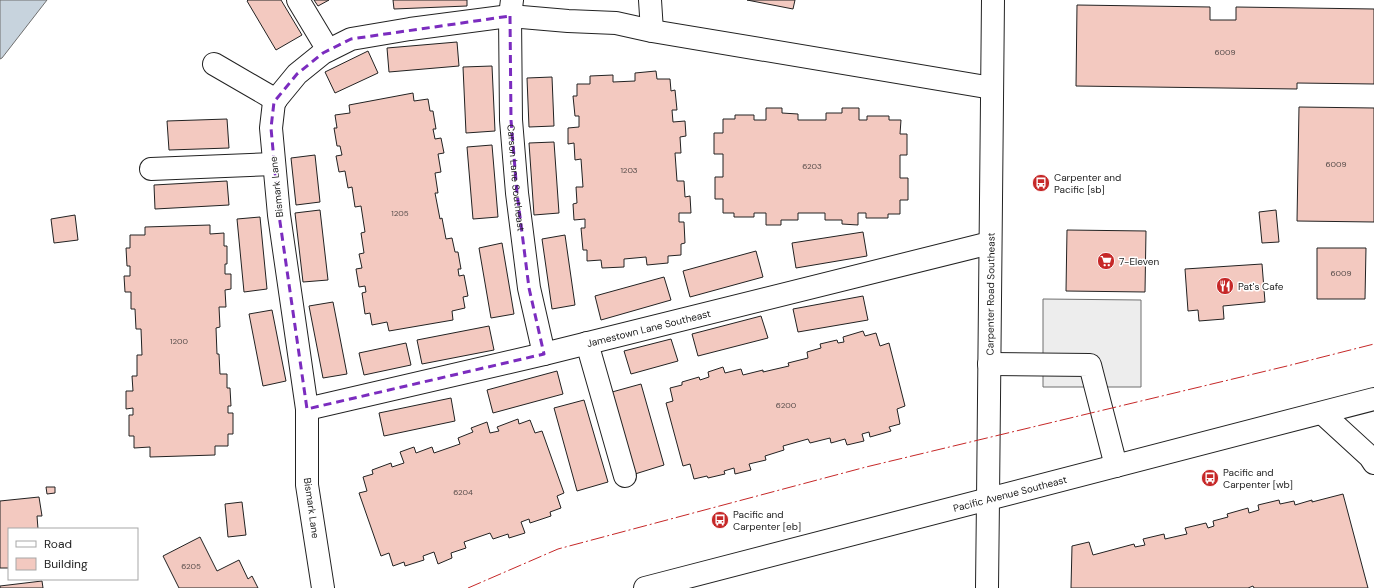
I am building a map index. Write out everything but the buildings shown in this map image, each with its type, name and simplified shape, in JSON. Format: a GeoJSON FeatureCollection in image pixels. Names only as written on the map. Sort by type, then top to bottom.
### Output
{"type":"FeatureCollection","features":[{"type":"Feature","properties":{"kind":"street"},"geometry":{"type":"LineString","coordinates":[[298,0],[328,50]]}},
{"type":"Feature","properties":{"kind":"street"},"geometry":{"type":"LineString","coordinates":[[650,0],[652,30]]}},
{"type":"Feature","properties":{"kind":"street","name":"Carpenter Road Southeast"},"geometry":{"type":"LineString","coordinates":[[987,588],[993,0]]}},
{"type":"Feature","properties":{"kind":"street","name":"Bismark Lane"},"geometry":{"type":"LineString","coordinates":[[323,588],[307,485],[307,409],[279,215],[271,128],[274,102],[297,74],[323,53],[351,39],[410,29],[511,8],[568,21],[616,23],[992,88]]}},
{"type":"Feature","properties":{"kind":"street","name":"Carson Lane Southeast"},"geometry":{"type":"LineString","coordinates":[[511,8],[511,120],[517,193],[529,288],[544,354]]}},
{"type":"Feature","properties":{"kind":"street"},"geometry":{"type":"LineString","coordinates":[[214,64],[276,100]]}},
{"type":"Feature","properties":{"kind":"street"},"geometry":{"type":"LineString","coordinates":[[150,169],[274,164]]}},
{"type":"Feature","properties":{"kind":"street","name":"Jamestown Lane Southeast"},"geometry":{"type":"LineString","coordinates":[[307,409],[544,354],[990,243]]}},
{"type":"Feature","properties":{"kind":"street"},"geometry":{"type":"LineString","coordinates":[[587,343],[625,476]]}},
{"type":"Feature","properties":{"kind":"street"},"geometry":{"type":"LineString","coordinates":[[989,364],[1090,365],[1116,466]]}},
{"type":"Feature","properties":{"kind":"street","name":"Pacific Avenue Southeast"},"geometry":{"type":"LineString","coordinates":[[645,588],[1374,399]]}},
{"type":"Feature","properties":{"kind":"street"},"geometry":{"type":"LineString","coordinates":[[1322,413],[1370,457],[1374,463]]}},
{"type":"Feature","properties":{"kind":"highlighted area"},"geometry":{"type":"Polygon","coordinates":[[[510,16],[511,120],[517,193],[529,288],[544,354],[307,409],[279,215],[271,128],[274,102],[297,74],[323,53],[351,39],[510,16]]]}},
{"type":"Feature","properties":{"kind":"shaded area"},"geometry":{"type":"Polygon","coordinates":[[[0,0],[47,0],[0,59],[0,0]]]}},
{"type":"Feature","properties":{"kind":"shaded area"},"geometry":{"type":"Polygon","coordinates":[[[1043,299],[1141,300],[1141,387],[1043,387],[1043,299]]]}},
{"type":"Feature","properties":{"kind":"power"},"geometry":{"type":"LineString","coordinates":[[468,588],[558,549],[866,467],[1374,344]]}},
{"type":"Feature","properties":{"kind":"place","name":"Carpenter and Pacific [sb]"},"geometry":{"type":"Point","coordinates":[1041,183]}},
{"type":"Feature","properties":{"kind":"place","name":"7-Eleven"},"geometry":{"type":"Point","coordinates":[1106,261]}},
{"type":"Feature","properties":{"kind":"place","name":"Pat's Cafe"},"geometry":{"type":"Point","coordinates":[1225,286]}},
{"type":"Feature","properties":{"kind":"place","name":"Pacific and Carpenter [wb]"},"geometry":{"type":"Point","coordinates":[1210,478]}},
{"type":"Feature","properties":{"kind":"place","name":"Pacific and Carpenter [eb]"},"geometry":{"type":"Point","coordinates":[720,520]}}]}
